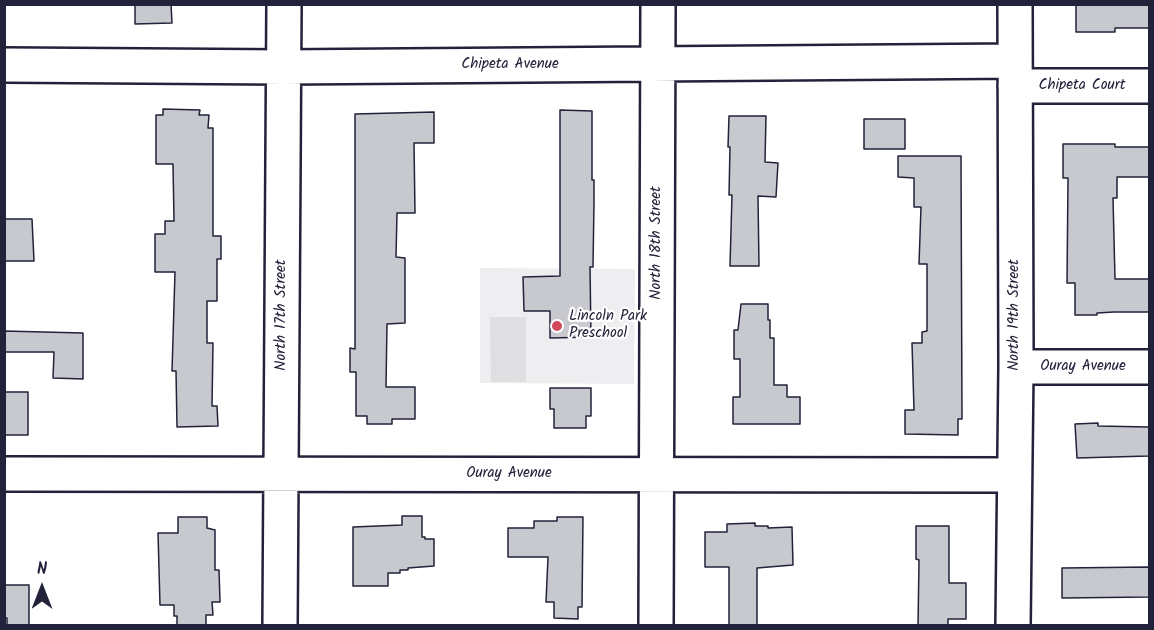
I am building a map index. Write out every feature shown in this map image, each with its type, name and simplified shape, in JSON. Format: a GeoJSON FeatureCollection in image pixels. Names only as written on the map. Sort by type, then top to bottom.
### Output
{"type":"FeatureCollection","features":[{"type":"Feature","properties":{"kind":"street","name":"North 17th Street"},"geometry":{"type":"LineString","coordinates":[[280,626],[284,4]]}},
{"type":"Feature","properties":{"kind":"street","name":"North 18th Street"},"geometry":{"type":"LineString","coordinates":[[656,626],[658,4]]}},
{"type":"Feature","properties":{"kind":"street","name":"North 19th Street"},"geometry":{"type":"LineString","coordinates":[[1014,626],[1015,4]]}},
{"type":"Feature","properties":{"kind":"street","name":"Chipeta Avenue"},"geometry":{"type":"LineString","coordinates":[[4,65],[284,67],[658,64],[1015,73]]}},
{"type":"Feature","properties":{"kind":"street","name":"Chipeta Court"},"geometry":{"type":"LineString","coordinates":[[1015,73],[1149,86]]}},
{"type":"Feature","properties":{"kind":"street","name":"Ouray Avenue"},"geometry":{"type":"LineString","coordinates":[[1016,367],[1149,367]]}},
{"type":"Feature","properties":{"kind":"street","name":"Ouray Avenue"},"geometry":{"type":"LineString","coordinates":[[4,474],[1014,475]]}},
{"type":"Feature","properties":{"kind":"shaded area","name":"Lincoln Park Preschool"},"geometry":{"type":"Polygon","coordinates":[[[480,268],[635,269],[634,384],[480,383],[480,268]]]}},
{"type":"Feature","properties":{"kind":"shaded area"},"geometry":{"type":"Polygon","coordinates":[[[490,317],[526,317],[526,382],[491,382],[490,317]]]}},
{"type":"Feature","properties":{"kind":"building"},"geometry":{"type":"Polygon","coordinates":[[[135,4],[171,4],[172,23],[135,24],[135,4]]]}},
{"type":"Feature","properties":{"kind":"building"},"geometry":{"type":"Polygon","coordinates":[[[1076,4],[1149,4],[1149,28],[1115,28],[1115,32],[1076,32],[1076,4]]]}},
{"type":"Feature","properties":{"kind":"building"},"geometry":{"type":"Polygon","coordinates":[[[163,109],[200,110],[199,115],[209,115],[208,128],[213,128],[213,236],[221,236],[221,259],[217,259],[217,301],[207,301],[207,343],[213,343],[212,406],[217,406],[218,426],[177,427],[176,371],[172,371],[175,272],[155,272],[155,234],[165,234],[165,221],[174,221],[173,164],[156,164],[156,115],[163,115],[163,109]]]}},
{"type":"Feature","properties":{"kind":"building"},"geometry":{"type":"Polygon","coordinates":[[[560,110],[592,111],[594,202],[593,267],[590,267],[591,337],[550,338],[550,311],[524,311],[523,277],[560,276],[560,110]]]}},
{"type":"Feature","properties":{"kind":"building"},"geometry":{"type":"Polygon","coordinates":[[[434,112],[434,143],[414,143],[415,213],[397,213],[396,257],[405,258],[405,323],[387,324],[386,387],[415,387],[415,419],[392,419],[392,424],[367,424],[367,416],[356,416],[356,372],[350,372],[350,348],[355,349],[355,114],[434,112]]]}},
{"type":"Feature","properties":{"kind":"building"},"geometry":{"type":"Polygon","coordinates":[[[729,116],[766,116],[765,162],[778,163],[776,197],[758,196],[759,266],[730,266],[732,195],[729,195],[729,116]]]}},
{"type":"Feature","properties":{"kind":"building"},"geometry":{"type":"Polygon","coordinates":[[[864,119],[905,119],[905,149],[864,149],[864,119]]]}},
{"type":"Feature","properties":{"kind":"building"},"geometry":{"type":"Polygon","coordinates":[[[1063,144],[1115,144],[1115,147],[1149,147],[1149,177],[1117,177],[1117,198],[1113,198],[1115,279],[1149,279],[1149,312],[1075,315],[1075,283],[1067,283],[1068,178],[1063,178],[1063,144]]]}},
{"type":"Feature","properties":{"kind":"building"},"geometry":{"type":"Polygon","coordinates":[[[898,156],[961,156],[962,419],[958,419],[958,435],[905,434],[905,410],[914,410],[912,343],[922,343],[922,332],[927,331],[927,264],[919,264],[921,207],[914,207],[914,178],[898,177],[898,156]]]}},
{"type":"Feature","properties":{"kind":"building"},"geometry":{"type":"Polygon","coordinates":[[[4,219],[32,219],[34,261],[4,261],[4,219]]]}},
{"type":"Feature","properties":{"kind":"building"},"geometry":{"type":"Polygon","coordinates":[[[741,304],[768,304],[770,338],[774,338],[774,385],[787,385],[787,397],[800,397],[800,424],[733,424],[733,397],[740,397],[740,359],[734,359],[734,330],[738,330],[741,304]]]}},
{"type":"Feature","properties":{"kind":"building"},"geometry":{"type":"Polygon","coordinates":[[[4,331],[83,333],[83,379],[53,378],[54,352],[4,352],[4,331]]]}},
{"type":"Feature","properties":{"kind":"building"},"geometry":{"type":"Polygon","coordinates":[[[550,388],[591,388],[591,416],[586,416],[586,428],[554,428],[554,409],[550,409],[550,388]]]}},
{"type":"Feature","properties":{"kind":"building"},"geometry":{"type":"Polygon","coordinates":[[[4,392],[28,392],[28,435],[4,435],[4,392]]]}},
{"type":"Feature","properties":{"kind":"building"},"geometry":{"type":"Polygon","coordinates":[[[1098,423],[1098,426],[1149,427],[1149,456],[1077,458],[1075,424],[1098,423]]]}},
{"type":"Feature","properties":{"kind":"building"},"geometry":{"type":"Polygon","coordinates":[[[402,516],[422,516],[422,537],[434,539],[434,566],[408,568],[408,570],[400,570],[400,573],[388,573],[388,586],[353,586],[353,527],[402,525],[402,516]]]}},
{"type":"Feature","properties":{"kind":"building"},"geometry":{"type":"Polygon","coordinates":[[[178,517],[207,517],[207,528],[215,530],[215,570],[219,570],[220,602],[212,602],[213,615],[206,615],[206,626],[177,626],[174,605],[160,605],[158,533],[178,533],[178,517]]]}},
{"type":"Feature","properties":{"kind":"building"},"geometry":{"type":"Polygon","coordinates":[[[557,517],[583,517],[582,607],[578,607],[578,619],[554,618],[554,602],[546,602],[548,557],[508,557],[508,528],[534,528],[534,521],[557,521],[557,517]]]}},
{"type":"Feature","properties":{"kind":"building"},"geometry":{"type":"Polygon","coordinates":[[[755,523],[755,526],[768,526],[768,528],[792,527],[793,565],[757,568],[757,626],[729,626],[729,567],[705,567],[705,532],[727,532],[727,524],[755,523]]]}},
{"type":"Feature","properties":{"kind":"building"},"geometry":{"type":"Polygon","coordinates":[[[916,526],[949,526],[949,583],[966,583],[966,619],[948,619],[948,626],[918,626],[919,560],[916,559],[916,526]]]}},
{"type":"Feature","properties":{"kind":"building"},"geometry":{"type":"Polygon","coordinates":[[[1149,567],[1149,597],[1062,598],[1062,568],[1149,567]]]}},
{"type":"Feature","properties":{"kind":"building"},"geometry":{"type":"Polygon","coordinates":[[[4,585],[29,585],[29,626],[7,626],[7,618],[4,618],[4,585]]]}},
{"type":"Feature","properties":{"kind":"place","name":"Lincoln Park Preschool"},"geometry":{"type":"Point","coordinates":[557,326]}}]}
